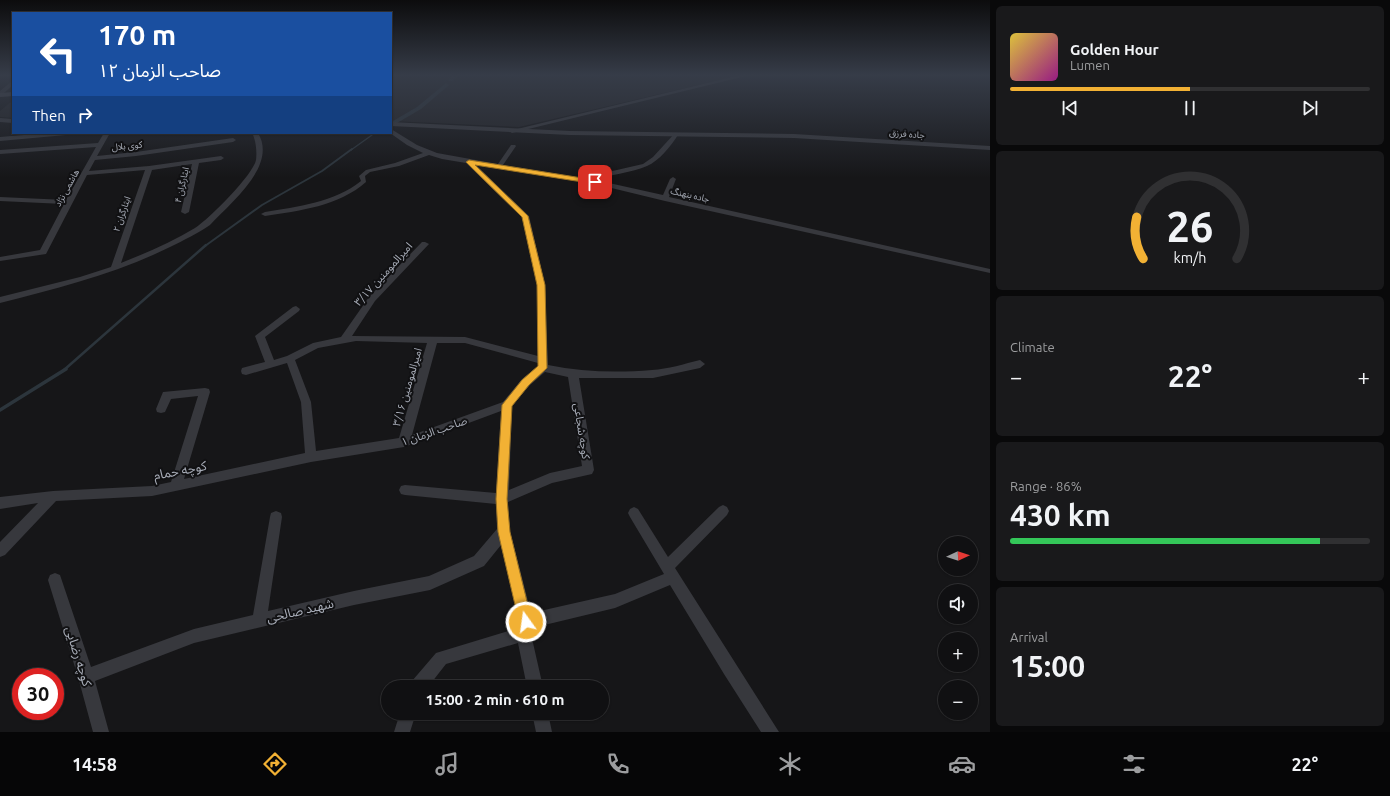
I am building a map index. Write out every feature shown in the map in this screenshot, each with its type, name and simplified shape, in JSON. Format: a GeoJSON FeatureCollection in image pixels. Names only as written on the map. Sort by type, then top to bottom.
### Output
{"type":"FeatureCollection","features":[{"type":"Feature","properties":{"kind":"street"},"geometry":{"type":"LineString","coordinates":[[512,131],[604,109]]}},
{"type":"Feature","properties":{"kind":"street"},"geometry":{"type":"LineString","coordinates":[[0,120],[12,121]]}},
{"type":"Feature","properties":{"kind":"street","name":"جاده فرزق"},"geometry":{"type":"LineString","coordinates":[[392,124],[512,131],[794,136],[990,148]]}},
{"type":"Feature","properties":{"kind":"street","name":"جاده بنهنگ"},"geometry":{"type":"LineString","coordinates":[[392,132],[409,145],[428,153],[469,162],[580,180],[990,271]]}},
{"type":"Feature","properties":{"kind":"street"},"geometry":{"type":"LineString","coordinates":[[1,140],[59,134]]}},
{"type":"Feature","properties":{"kind":"street"},"geometry":{"type":"LineString","coordinates":[[47,149],[59,134]]}},
{"type":"Feature","properties":{"kind":"street","name":"هاشمی نژاد"},"geometry":{"type":"LineString","coordinates":[[0,259],[44,252],[68,202],[107,134]]}},
{"type":"Feature","properties":{"kind":"street"},"geometry":{"type":"LineString","coordinates":[[0,300],[115,268],[185,236],[206,223],[250,178],[259,160],[258,138],[256,134]]}},
{"type":"Feature","properties":{"kind":"street"},"geometry":{"type":"LineString","coordinates":[[580,180],[645,165],[668,144],[675,135]]}},
{"type":"Feature","properties":{"kind":"street","name":"کوی بلال"},"geometry":{"type":"LineString","coordinates":[[94,158],[136,154],[203,141],[233,140]]}},
{"type":"Feature","properties":{"kind":"street"},"geometry":{"type":"LineString","coordinates":[[0,152],[101,145]]}},
{"type":"Feature","properties":{"kind":"street"},"geometry":{"type":"LineString","coordinates":[[499,167],[513,146]]}},
{"type":"Feature","properties":{"kind":"street"},"geometry":{"type":"LineString","coordinates":[[265,214],[303,208],[339,196],[358,188],[364,181],[362,176],[368,171],[397,166],[428,153]]}},
{"type":"Feature","properties":{"kind":"street"},"geometry":{"type":"LineString","coordinates":[[85,173],[149,168],[221,158]]}},
{"type":"Feature","properties":{"kind":"street","name":"ایثارگران ۴"},"geometry":{"type":"LineString","coordinates":[[184,212],[196,162]]}},
{"type":"Feature","properties":{"kind":"street"},"geometry":{"type":"LineString","coordinates":[[469,162],[525,216],[541,285],[543,364],[507,405],[502,499],[504,532],[525,628],[534,680]]}},
{"type":"Feature","properties":{"kind":"street","name":"ایثارگران ۲"},"geometry":{"type":"LineString","coordinates":[[115,268],[149,168]]}},
{"type":"Feature","properties":{"kind":"street"},"geometry":{"type":"LineString","coordinates":[[665,198],[673,179]]}},
{"type":"Feature","properties":{"kind":"street"},"geometry":{"type":"LineString","coordinates":[[0,199],[68,202]]}},
{"type":"Feature","properties":{"kind":"street","name":"امیرالمومنین ۳/۱۷"},"geometry":{"type":"LineString","coordinates":[[344,340],[372,300],[425,244]]}},
{"type":"Feature","properties":{"kind":"street"},"geometry":{"type":"LineString","coordinates":[[271,364],[260,336],[296,309]]}},
{"type":"Feature","properties":{"kind":"street"},"geometry":{"type":"LineString","coordinates":[[246,371],[290,359],[316,346],[356,338],[465,340],[573,374],[653,374],[700,364]]}},
{"type":"Feature","properties":{"kind":"street","name":"امیرالمومنین ۳/۱۶"},"geometry":{"type":"LineString","coordinates":[[404,442],[434,339]]}},
{"type":"Feature","properties":{"kind":"street"},"geometry":{"type":"LineString","coordinates":[[290,359],[306,402],[311,457]]}},
{"type":"Feature","properties":{"kind":"street","name":"کوچه شجاعی"},"geometry":{"type":"LineString","coordinates":[[502,499],[550,478],[588,470],[573,374]]}},
{"type":"Feature","properties":{"kind":"street"},"geometry":{"type":"LineString","coordinates":[[161,410],[167,395],[205,392],[176,486]]}},
{"type":"Feature","properties":{"kind":"street","name":"صاحب الزمان ۱"},"geometry":{"type":"LineString","coordinates":[[311,457],[404,442],[507,405]]}},
{"type":"Feature","properties":{"kind":"street","name":"کوچه حمام"},"geometry":{"type":"LineString","coordinates":[[53,496],[152,491],[311,457]]}},
{"type":"Feature","properties":{"kind":"street"},"geometry":{"type":"LineString","coordinates":[[405,490],[502,499]]}},
{"type":"Feature","properties":{"kind":"street"},"geometry":{"type":"LineString","coordinates":[[0,503],[53,496]]}},
{"type":"Feature","properties":{"kind":"street"},"geometry":{"type":"LineString","coordinates":[[0,551],[53,496]]}},
{"type":"Feature","properties":{"kind":"street"},"geometry":{"type":"LineString","coordinates":[[424,680],[441,658],[525,628],[615,601],[671,572],[723,510]]}},
{"type":"Feature","properties":{"kind":"street"},"geometry":{"type":"LineString","coordinates":[[634,513],[729,669],[771,732]]}},
{"type":"Feature","properties":{"kind":"street"},"geometry":{"type":"LineString","coordinates":[[259,620],[276,517]]}},
{"type":"Feature","properties":{"kind":"street","name":"شهید صالحی"},"geometry":{"type":"LineString","coordinates":[[86,677],[194,636],[354,598],[430,584],[479,561],[504,532]]}},
{"type":"Feature","properties":{"kind":"street","name":"کوچه رضایی"},"geometry":{"type":"LineString","coordinates":[[55,580],[86,677],[101,732]]}},
{"type":"Feature","properties":{"kind":"street"},"geometry":{"type":"LineString","coordinates":[[402,732],[406,720]]}},
{"type":"Feature","properties":{"kind":"street"},"geometry":{"type":"LineString","coordinates":[[541,720],[544,732]]}},
{"type":"Feature","properties":{"kind":"shaded area"},"geometry":{"type":"Polygon","coordinates":[[[2,109],[12,109],[12,118],[0,117],[0,111],[2,109]]]}},
{"type":"Feature","properties":{"kind":"shaded area"},"geometry":{"type":"Polygon","coordinates":[[[392,109],[595,109],[519,127],[392,121],[392,109]]]}},
{"type":"Feature","properties":{"kind":"waterway"},"geometry":{"type":"LineString","coordinates":[[395,122],[417,109]]}},
{"type":"Feature","properties":{"kind":"waterway"},"geometry":{"type":"LineString","coordinates":[[351,150],[372,135]]}},
{"type":"Feature","properties":{"kind":"waterway"},"geometry":{"type":"LineString","coordinates":[[205,246],[262,205],[322,171],[352,149]]}},
{"type":"Feature","properties":{"kind":"waterway"},"geometry":{"type":"LineString","coordinates":[[64,370],[206,245]]}},
{"type":"Feature","properties":{"kind":"waterway"},"geometry":{"type":"LineString","coordinates":[[0,410],[66,369]]}},
{"type":"Feature","properties":{"kind":"route"},"geometry":{"type":"LineString","coordinates":[[526,622],[504,532],[502,499],[507,405],[526,382],[543,368],[541,285],[525,216],[469,162],[595,182]]}}]}
